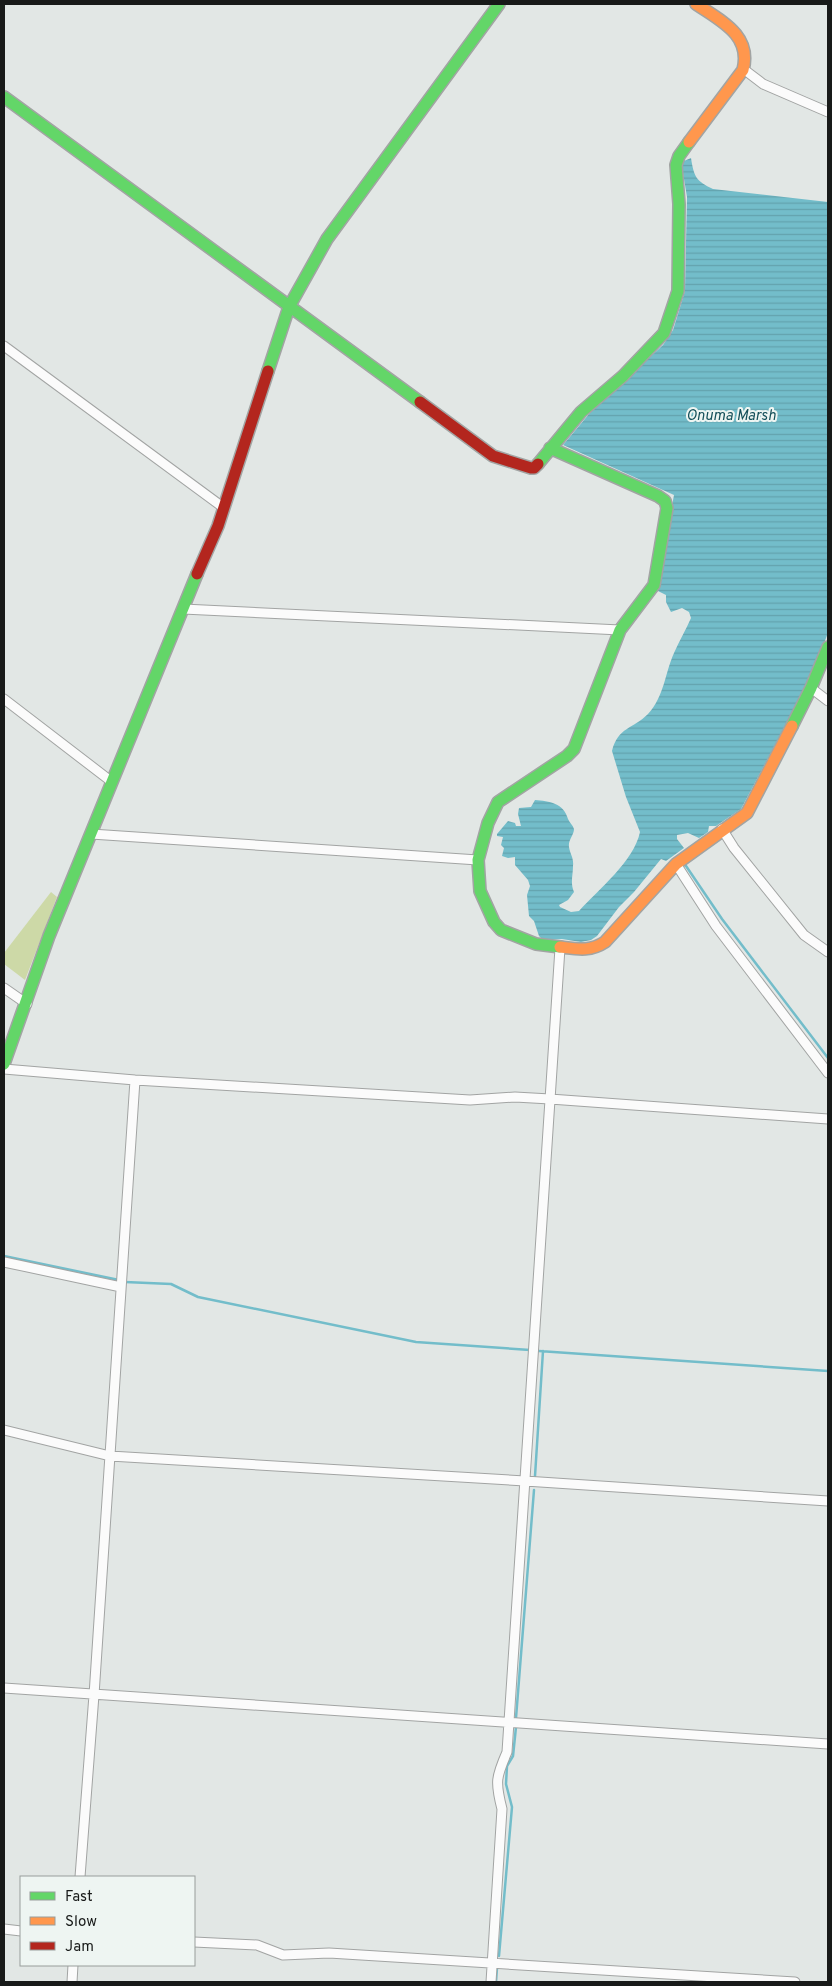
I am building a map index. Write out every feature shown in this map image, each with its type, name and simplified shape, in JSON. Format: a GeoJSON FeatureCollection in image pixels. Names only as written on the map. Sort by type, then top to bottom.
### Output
{"type":"FeatureCollection","features":[{"type":"Feature","properties":{"kind":"street"},"geometry":{"type":"LineString","coordinates":[[4,1064],[27,1004],[49,936],[182,609],[218,526],[289,307],[327,239],[499,4]]}},
{"type":"Feature","properties":{"kind":"street"},"geometry":{"type":"LineString","coordinates":[[4,98],[493,456],[534,468],[581,412],[623,376],[664,333],[678,291],[679,204],[676,165],[680,156],[748,73],[747,50],[742,40],[696,4]]}},
{"type":"Feature","properties":{"kind":"street"},"geometry":{"type":"LineString","coordinates":[[748,73],[763,84],[828,112]]}},
{"type":"Feature","properties":{"kind":"street"},"geometry":{"type":"LineString","coordinates":[[4,346],[224,508]]}},
{"type":"Feature","properties":{"kind":"street"},"geometry":{"type":"LineString","coordinates":[[550,448],[658,496],[665,501],[667,508],[654,585],[620,630],[574,749],[567,756],[498,802],[488,822],[478,860],[480,891],[494,922],[501,930],[536,944],[560,948],[585,950],[596,948],[604,942],[679,861],[747,813],[811,688],[828,647]]}},
{"type":"Feature","properties":{"kind":"street"},"geometry":{"type":"LineString","coordinates":[[182,609],[620,630]]}},
{"type":"Feature","properties":{"kind":"street"},"geometry":{"type":"LineString","coordinates":[[811,688],[828,701]]}},
{"type":"Feature","properties":{"kind":"street"},"geometry":{"type":"LineString","coordinates":[[4,699],[112,782]]}},
{"type":"Feature","properties":{"kind":"street"},"geometry":{"type":"LineString","coordinates":[[722,829],[734,848],[804,935],[828,952]]}},
{"type":"Feature","properties":{"kind":"street"},"geometry":{"type":"LineString","coordinates":[[90,834],[478,860]]}},
{"type":"Feature","properties":{"kind":"street"},"geometry":{"type":"LineString","coordinates":[[679,861],[716,926],[828,1073]]}},
{"type":"Feature","properties":{"kind":"street"},"geometry":{"type":"LineString","coordinates":[[491,1982],[502,1809],[497,1788],[498,1772],[507,1752],[560,948]]}},
{"type":"Feature","properties":{"kind":"street"},"geometry":{"type":"LineString","coordinates":[[4,988],[27,1004]]}},
{"type":"Feature","properties":{"kind":"street"},"geometry":{"type":"LineString","coordinates":[[4,1069],[135,1080],[470,1100],[514,1097],[550,1099],[828,1119]]}},
{"type":"Feature","properties":{"kind":"street"},"geometry":{"type":"LineString","coordinates":[[80,1876],[135,1080]]}},
{"type":"Feature","properties":{"kind":"street"},"geometry":{"type":"LineString","coordinates":[[4,1262],[121,1282]]}},
{"type":"Feature","properties":{"kind":"street"},"geometry":{"type":"LineString","coordinates":[[4,1430],[110,1456],[525,1481],[828,1502]]}},
{"type":"Feature","properties":{"kind":"street"},"geometry":{"type":"LineString","coordinates":[[4,1688],[828,1744]]}},
{"type":"Feature","properties":{"kind":"street"},"geometry":{"type":"LineString","coordinates":[[4,1929],[20,1930]]}},
{"type":"Feature","properties":{"kind":"street"},"geometry":{"type":"LineString","coordinates":[[195,1942],[257,1946],[283,1955],[329,1953],[795,1982]]}},
{"type":"Feature","properties":{"kind":"street"},"geometry":{"type":"LineString","coordinates":[[72,1982],[73,1966]]}},
{"type":"Feature","properties":{"kind":"green space"},"geometry":{"type":"Polygon","coordinates":[[[51,892],[57,897],[25,980],[4,964],[4,953],[51,892]]]}},
{"type":"Feature","properties":{"kind":"water","name":"Onuma Marsh"},"geometry":{"type":"Polygon","coordinates":[[[691,158],[693,170],[699,181],[713,189],[828,202],[828,633],[808,683],[741,809],[716,826],[709,826],[708,832],[699,838],[688,833],[677,835],[677,839],[684,848],[666,861],[661,859],[619,907],[597,936],[591,940],[581,942],[562,939],[543,940],[539,936],[534,921],[529,916],[527,895],[530,886],[528,880],[515,865],[515,857],[508,858],[502,856],[504,848],[501,845],[503,837],[497,836],[497,834],[508,821],[515,823],[516,826],[521,826],[518,814],[519,808],[531,807],[535,800],[551,802],[563,809],[574,829],[569,844],[573,861],[572,882],[574,892],[568,900],[559,905],[571,912],[579,911],[615,874],[631,853],[640,832],[626,797],[612,751],[618,737],[648,714],[658,700],[674,653],[691,618],[689,612],[682,608],[671,612],[666,602],[666,595],[656,590],[674,495],[563,445],[589,414],[663,345],[673,330],[685,291],[687,197],[682,167],[684,161],[691,158]]]}},
{"type":"Feature","properties":{"kind":"waterway"},"geometry":{"type":"LineString","coordinates":[[684,863],[722,919],[828,1058]]}},
{"type":"Feature","properties":{"kind":"waterway"},"geometry":{"type":"LineString","coordinates":[[4,1256],[119,1280]]}},
{"type":"Feature","properties":{"kind":"waterway"},"geometry":{"type":"LineString","coordinates":[[125,1282],[171,1284],[198,1297],[416,1342],[530,1350]]}},
{"type":"Feature","properties":{"kind":"waterway"},"geometry":{"type":"LineString","coordinates":[[539,1351],[828,1371]]}},
{"type":"Feature","properties":{"kind":"waterway"},"geometry":{"type":"LineString","coordinates":[[535,1476],[543,1351]]}},
{"type":"Feature","properties":{"kind":"waterway"},"geometry":{"type":"LineString","coordinates":[[516,1718],[534,1490]]}},
{"type":"Feature","properties":{"kind":"waterway"},"geometry":{"type":"LineString","coordinates":[[499,1956],[512,1807],[506,1784],[507,1766],[513,1756],[516,1727]]}},
{"type":"Feature","properties":{"kind":"waterway"},"geometry":{"type":"LineString","coordinates":[[496,1982],[497,1968]]}},
{"type":"Feature","properties":{"kind":"traffic: fast"},"geometry":{"type":"LineString","coordinates":[[268,371],[289,307],[327,239],[499,4]]}},
{"type":"Feature","properties":{"kind":"traffic: fast"},"geometry":{"type":"LineString","coordinates":[[4,97],[420,402]]}},
{"type":"Feature","properties":{"kind":"traffic: fast"},"geometry":{"type":"LineString","coordinates":[[538,464],[581,412],[623,376],[664,333],[678,291],[679,204],[676,165],[679,156],[689,142]]}},
{"type":"Feature","properties":{"kind":"traffic: fast"},"geometry":{"type":"LineString","coordinates":[[550,448],[658,496],[665,501],[667,508],[654,585],[620,630],[574,749],[567,756],[498,802],[488,823],[478,860],[480,891],[494,922],[501,930],[536,944],[560,947]]}},
{"type":"Feature","properties":{"kind":"traffic: fast"},"geometry":{"type":"LineString","coordinates":[[4,1064],[49,936],[197,574]]}},
{"type":"Feature","properties":{"kind":"traffic: fast"},"geometry":{"type":"LineString","coordinates":[[792,726],[811,688],[828,647]]}},
{"type":"Feature","properties":{"kind":"traffic: slow"},"geometry":{"type":"LineString","coordinates":[[689,142],[743,70],[745,58],[739,38],[732,30],[696,4]]}},
{"type":"Feature","properties":{"kind":"traffic: slow"},"geometry":{"type":"LineString","coordinates":[[560,947],[589,949],[605,942],[676,864],[747,813],[792,726]]}},
{"type":"Feature","properties":{"kind":"traffic: jam"},"geometry":{"type":"LineString","coordinates":[[197,574],[218,526],[268,371]]}},
{"type":"Feature","properties":{"kind":"traffic: jam"},"geometry":{"type":"LineString","coordinates":[[420,402],[493,456],[531,468],[538,464]]}}]}
